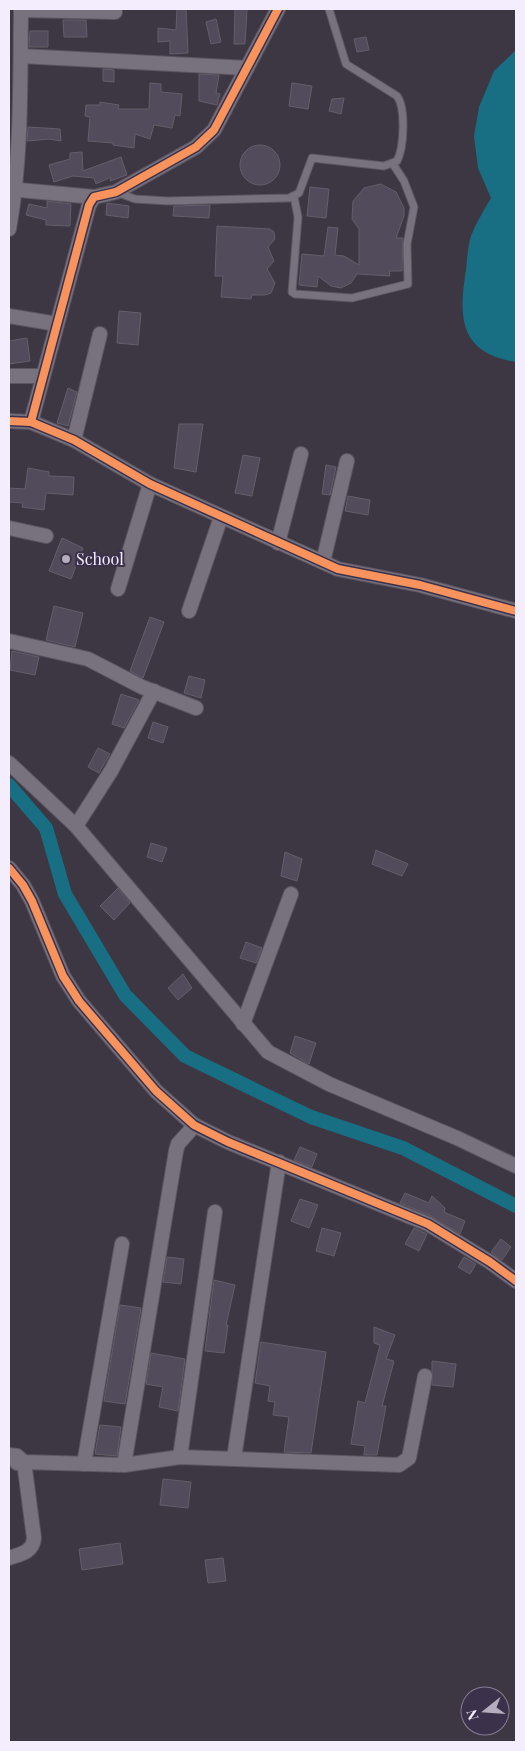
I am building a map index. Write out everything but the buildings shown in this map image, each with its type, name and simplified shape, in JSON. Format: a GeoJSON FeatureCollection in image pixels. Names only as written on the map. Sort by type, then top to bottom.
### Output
{"type":"FeatureCollection","features":[{"type":"Feature","properties":{"kind":"street"},"geometry":{"type":"LineString","coordinates":[[9,229],[20,111],[21,9],[115,12]]}},
{"type":"Feature","properties":{"kind":"street"},"geometry":{"type":"LineString","coordinates":[[12,189],[94,197],[116,192],[196,147],[214,130],[278,9]]}},
{"type":"Feature","properties":{"kind":"street"},"geometry":{"type":"LineString","coordinates":[[21,56],[247,68]]}},
{"type":"Feature","properties":{"kind":"street"},"geometry":{"type":"LineString","coordinates":[[31,422],[89,205],[94,197]]}},
{"type":"Feature","properties":{"kind":"street"},"geometry":{"type":"LineString","coordinates":[[9,316],[57,324]]}},
{"type":"Feature","properties":{"kind":"street"},"geometry":{"type":"LineString","coordinates":[[74,440],[100,334]]}},
{"type":"Feature","properties":{"kind":"street"},"geometry":{"type":"LineString","coordinates":[[9,376],[43,376]]}},
{"type":"Feature","properties":{"kind":"street"},"geometry":{"type":"LineString","coordinates":[[9,421],[31,422],[74,440],[150,484],[338,569],[420,585],[516,611]]}},
{"type":"Feature","properties":{"kind":"street"},"geometry":{"type":"LineString","coordinates":[[278,543],[301,454]]}},
{"type":"Feature","properties":{"kind":"street"},"geometry":{"type":"LineString","coordinates":[[323,562],[347,460]]}},
{"type":"Feature","properties":{"kind":"street"},"geometry":{"type":"LineString","coordinates":[[118,589],[150,484]]}},
{"type":"Feature","properties":{"kind":"street"},"geometry":{"type":"LineString","coordinates":[[189,611],[221,517]]}},
{"type":"Feature","properties":{"kind":"street"},"geometry":{"type":"LineString","coordinates":[[9,528],[46,536]]}},
{"type":"Feature","properties":{"kind":"street"},"geometry":{"type":"LineString","coordinates":[[9,641],[88,659],[154,692],[196,708]]}},
{"type":"Feature","properties":{"kind":"street"},"geometry":{"type":"LineString","coordinates":[[76,826],[111,771],[154,692]]}},
{"type":"Feature","properties":{"kind":"street"},"geometry":{"type":"LineString","coordinates":[[9,763],[76,826],[268,1052],[329,1084],[457,1138],[516,1166]]}},
{"type":"Feature","properties":{"kind":"street"},"geometry":{"type":"LineString","coordinates":[[9,868],[23,885],[32,901],[62,976],[79,1001],[156,1090],[195,1125],[228,1142],[428,1224],[490,1262],[516,1281]]}},
{"type":"Feature","properties":{"kind":"street"},"geometry":{"type":"LineString","coordinates":[[243,1024],[291,894]]}},
{"type":"Feature","properties":{"kind":"street"},"geometry":{"type":"LineString","coordinates":[[124,1465],[176,1151],[178,1144],[195,1125]]}},
{"type":"Feature","properties":{"kind":"street"},"geometry":{"type":"LineString","coordinates":[[234,1458],[279,1162]]}},
{"type":"Feature","properties":{"kind":"street"},"geometry":{"type":"LineString","coordinates":[[180,1456],[215,1212]]}},
{"type":"Feature","properties":{"kind":"street"},"geometry":{"type":"LineString","coordinates":[[84,1464],[122,1244]]}},
{"type":"Feature","properties":{"kind":"street"},"geometry":{"type":"LineString","coordinates":[[9,1463],[124,1465],[180,1456],[334,1464],[399,1465],[409,1458],[425,1376]]}},
{"type":"Feature","properties":{"kind":"street"},"geometry":{"type":"LineString","coordinates":[[9,1455],[17,1456],[24,1462],[34,1545],[29,1550],[9,1558]]}},
{"type":"Feature","properties":{"kind":"lane"},"geometry":{"type":"LineString","coordinates":[[116,192],[135,199],[168,201],[294,197],[299,193],[312,158],[384,166],[393,164],[400,152],[402,103],[397,96],[346,64],[329,9]]}},
{"type":"Feature","properties":{"kind":"lane"},"geometry":{"type":"LineString","coordinates":[[294,197],[298,217],[292,292],[295,294],[352,298],[408,284],[408,244],[414,207],[404,181],[393,164]]}},
{"type":"Feature","properties":{"kind":"water"},"geometry":{"type":"Polygon","coordinates":[[[516,50],[516,362],[483,351],[473,342],[467,331],[463,304],[471,236],[491,198],[478,168],[474,136],[479,107],[494,71],[516,50]]]}},
{"type":"Feature","properties":{"kind":"waterway"},"geometry":{"type":"LineString","coordinates":[[9,785],[46,828],[65,894],[125,995],[185,1056],[311,1117],[403,1148],[516,1206]]}},
{"type":"Feature","properties":{"kind":"cycle path"},"geometry":{"type":"LineString","coordinates":[[31,422],[89,205],[94,197],[116,192],[196,147],[214,130],[278,9]]}},
{"type":"Feature","properties":{"kind":"cycle path"},"geometry":{"type":"LineString","coordinates":[[9,421],[31,422],[74,440],[150,484],[338,569],[420,585],[516,611]]}},
{"type":"Feature","properties":{"kind":"cycle path"},"geometry":{"type":"LineString","coordinates":[[9,868],[23,885],[32,901],[63,976],[79,1001],[156,1091],[194,1125],[228,1142],[428,1224],[490,1262],[516,1281]]}},
{"type":"Feature","properties":{"kind":"place","name":"School"},"geometry":{"type":"Point","coordinates":[66,559]}}]}
